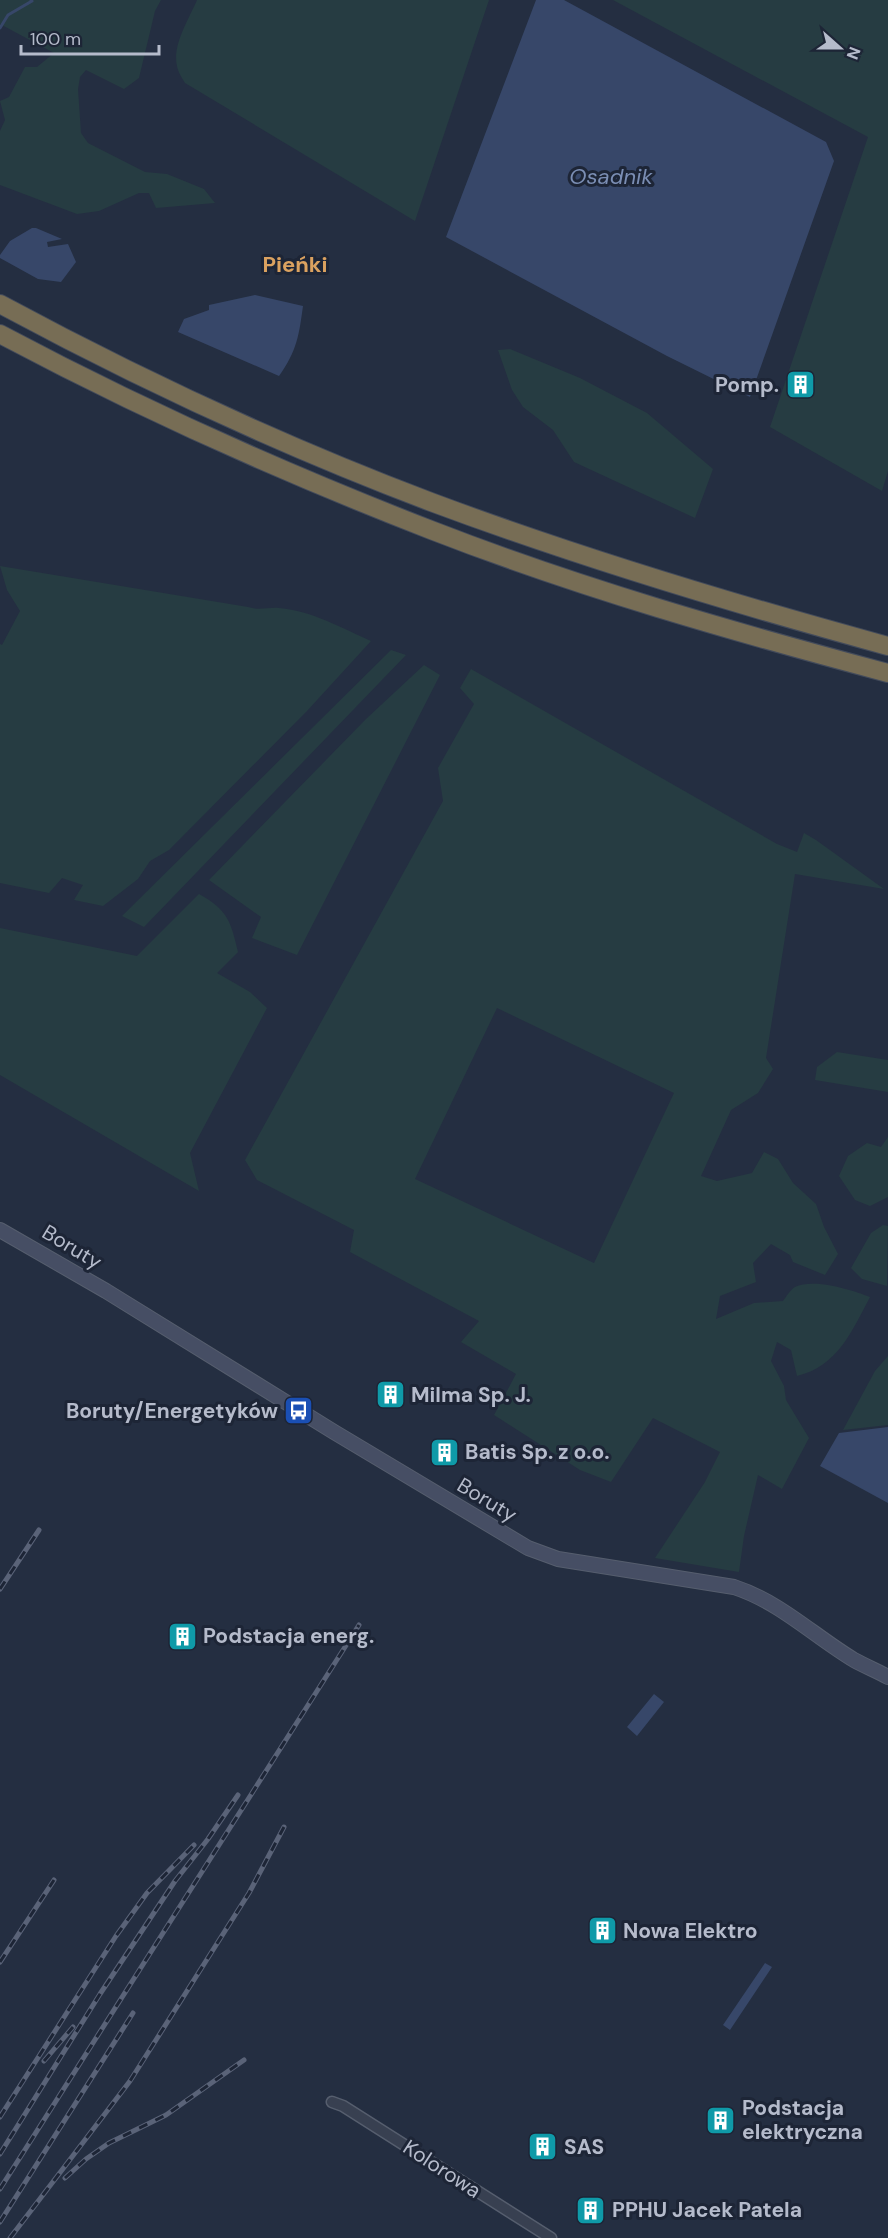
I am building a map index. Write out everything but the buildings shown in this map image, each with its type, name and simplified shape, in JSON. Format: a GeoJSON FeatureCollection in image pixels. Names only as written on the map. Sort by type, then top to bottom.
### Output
{"type":"FeatureCollection","features":[{"type":"Feature","properties":{"kind":"highway"},"geometry":{"type":"LineString","coordinates":[[0,304],[120,366],[227,417],[418,497],[618,567],[806,624],[888,646]]}},
{"type":"Feature","properties":{"kind":"highway"},"geometry":{"type":"LineString","coordinates":[[0,334],[109,390],[216,440],[433,531],[670,612],[888,674]]}},
{"type":"Feature","properties":{"kind":"highway"},"geometry":{"type":"LineString","coordinates":[[806,624],[888,638]]}},
{"type":"Feature","properties":{"kind":"street","name":"Boruty"},"geometry":{"type":"LineString","coordinates":[[0,1230],[60,1264],[325,1427],[528,1548],[558,1559],[734,1587],[771,1603],[854,1660],[888,1677]]}},
{"type":"Feature","properties":{"kind":"street","name":"Kolorowa"},"geometry":{"type":"LineString","coordinates":[[332,2102],[343,2106],[550,2238]]}},
{"type":"Feature","properties":{"kind":"green space"},"geometry":{"type":"Polygon","coordinates":[[[0,0],[161,0],[155,11],[139,78],[124,89],[86,70],[80,77],[78,89],[81,133],[88,143],[145,172],[167,174],[204,189],[215,203],[156,208],[149,193],[139,193],[99,211],[77,214],[0,185],[0,131],[5,120],[0,101],[9,97],[25,67],[37,67],[54,53],[0,24],[0,0]]]}},
{"type":"Feature","properties":{"kind":"green space"},"geometry":{"type":"Polygon","coordinates":[[[197,0],[489,0],[415,221],[185,83],[178,68],[177,50],[182,32],[197,0]]]}},
{"type":"Feature","properties":{"kind":"green space"},"geometry":{"type":"Polygon","coordinates":[[[613,0],[888,0],[888,471],[882,491],[770,427],[868,137],[613,0]]]}},
{"type":"Feature","properties":{"kind":"green space"},"geometry":{"type":"Polygon","coordinates":[[[510,349],[580,378],[647,413],[713,469],[695,518],[574,462],[553,430],[523,407],[512,390],[498,350],[510,349]]]}},
{"type":"Feature","properties":{"kind":"green space"},"geometry":{"type":"Polygon","coordinates":[[[0,566],[252,608],[291,610],[326,621],[371,641],[307,711],[169,850],[150,861],[138,879],[103,906],[74,900],[83,885],[62,878],[49,893],[0,883],[0,644],[2,645],[20,611],[7,590],[0,566]]]}},
{"type":"Feature","properties":{"kind":"green space"},"geometry":{"type":"Polygon","coordinates":[[[391,650],[406,655],[144,927],[122,916],[391,650]]]}},
{"type":"Feature","properties":{"kind":"green space"},"geometry":{"type":"Polygon","coordinates":[[[424,665],[440,675],[297,955],[252,938],[261,917],[209,880],[366,719],[424,665]]]}},
{"type":"Feature","properties":{"kind":"green space"},"geometry":{"type":"Polygon","coordinates":[[[471,669],[777,844],[797,852],[804,833],[884,889],[795,874],[766,1058],[773,1069],[758,1093],[731,1110],[701,1176],[717,1181],[752,1173],[764,1152],[778,1159],[793,1183],[816,1204],[824,1227],[838,1254],[825,1275],[793,1262],[790,1255],[771,1244],[753,1263],[756,1282],[720,1296],[716,1319],[754,1303],[783,1301],[793,1288],[803,1285],[822,1284],[870,1297],[842,1345],[833,1356],[811,1371],[797,1376],[791,1350],[777,1342],[771,1361],[784,1386],[786,1400],[809,1438],[782,1489],[758,1475],[744,1536],[739,1572],[655,1558],[705,1482],[720,1452],[653,1418],[611,1482],[580,1470],[494,1415],[516,1374],[461,1342],[479,1321],[350,1252],[354,1230],[257,1180],[245,1160],[443,801],[438,768],[474,704],[460,688],[471,669]],[[497,1008],[415,1179],[594,1263],[674,1093],[497,1008]]]}},
{"type":"Feature","properties":{"kind":"green space"},"geometry":{"type":"Polygon","coordinates":[[[199,894],[222,911],[227,918],[238,952],[217,973],[250,992],[267,1008],[190,1153],[199,1191],[0,1075],[0,928],[137,956],[199,894]]]}},
{"type":"Feature","properties":{"kind":"green space"},"geometry":{"type":"Polygon","coordinates":[[[837,1052],[888,1060],[888,1092],[815,1080],[817,1067],[837,1052]]]}},
{"type":"Feature","properties":{"kind":"green space"},"geometry":{"type":"Polygon","coordinates":[[[888,1137],[888,1197],[870,1206],[855,1200],[839,1176],[848,1156],[867,1143],[881,1147],[888,1137]]]}},
{"type":"Feature","properties":{"kind":"green space"},"geometry":{"type":"Polygon","coordinates":[[[883,1225],[888,1226],[887,1286],[862,1279],[851,1268],[871,1233],[883,1225]]]}},
{"type":"Feature","properties":{"kind":"green space"},"geometry":{"type":"Polygon","coordinates":[[[888,1356],[888,1425],[843,1430],[875,1371],[888,1356]]]}},
{"type":"Feature","properties":{"kind":"water","name":"Osadnik"},"geometry":{"type":"Polygon","coordinates":[[[536,0],[564,0],[826,142],[834,161],[750,397],[667,356],[446,237],[536,0]]]}},
{"type":"Feature","properties":{"kind":"water"},"geometry":{"type":"Polygon","coordinates":[[[32,228],[62,239],[47,242],[48,247],[68,244],[76,262],[61,282],[38,279],[0,258],[10,241],[32,228]]]}},
{"type":"Feature","properties":{"kind":"water"},"geometry":{"type":"Polygon","coordinates":[[[255,295],[303,306],[296,342],[290,359],[279,376],[178,332],[184,319],[209,310],[209,305],[255,295]]]}},
{"type":"Feature","properties":{"kind":"water"},"geometry":{"type":"Polygon","coordinates":[[[888,1427],[888,1503],[820,1466],[839,1433],[888,1427]]]}},
{"type":"Feature","properties":{"kind":"water"},"geometry":{"type":"Polygon","coordinates":[[[654,1694],[664,1702],[637,1736],[627,1727],[654,1694]]]}},
{"type":"Feature","properties":{"kind":"water"},"geometry":{"type":"Polygon","coordinates":[[[765,1963],[772,1967],[730,2030],[723,2025],[765,1963]]]}},
{"type":"Feature","properties":{"kind":"waterway"},"geometry":{"type":"LineString","coordinates":[[0,28],[8,15],[31,0]]}},
{"type":"Feature","properties":{"kind":"railway"},"geometry":{"type":"LineString","coordinates":[[0,1589],[39,1530]]}},
{"type":"Feature","properties":{"kind":"railway"},"geometry":{"type":"LineString","coordinates":[[0,2189],[359,1625]]}},
{"type":"Feature","properties":{"kind":"railway"},"geometry":{"type":"LineString","coordinates":[[0,2154],[100,1994],[175,1881],[208,1839],[238,1795]]}},
{"type":"Feature","properties":{"kind":"railway"},"geometry":{"type":"LineString","coordinates":[[10,2238],[130,2081],[249,1893],[284,1827]]}},
{"type":"Feature","properties":{"kind":"railway"},"geometry":{"type":"LineString","coordinates":[[0,2117],[116,1936],[147,1893],[194,1845]]}},
{"type":"Feature","properties":{"kind":"railway"},"geometry":{"type":"LineString","coordinates":[[0,1962],[54,1880]]}},
{"type":"Feature","properties":{"kind":"railway"},"geometry":{"type":"LineString","coordinates":[[0,2222],[133,2013]]}},
{"type":"Feature","properties":{"kind":"railway"},"geometry":{"type":"LineString","coordinates":[[44,2061],[73,2027]]}},
{"type":"Feature","properties":{"kind":"railway"},"geometry":{"type":"LineString","coordinates":[[65,2178],[109,2143],[166,2115],[244,2060]]}},
{"type":"Feature","properties":{"kind":"place","name":"Pomp."},"geometry":{"type":"Point","coordinates":[800,385]}},
{"type":"Feature","properties":{"kind":"place","name":"Milma Sp. J."},"geometry":{"type":"Point","coordinates":[390,1395]}},
{"type":"Feature","properties":{"kind":"place","name":"Boruty/Energetyków"},"geometry":{"type":"Point","coordinates":[299,1411]}},
{"type":"Feature","properties":{"kind":"place","name":"Batis Sp. z o.o."},"geometry":{"type":"Point","coordinates":[444,1452]}},
{"type":"Feature","properties":{"kind":"place","name":"Podstacja energ."},"geometry":{"type":"Point","coordinates":[182,1636]}},
{"type":"Feature","properties":{"kind":"place","name":"Nowa Elektro"},"geometry":{"type":"Point","coordinates":[602,1931]}},
{"type":"Feature","properties":{"kind":"place","name":"Podstacja elektryczna"},"geometry":{"type":"Point","coordinates":[721,2120]}},
{"type":"Feature","properties":{"kind":"place","name":"SAS"},"geometry":{"type":"Point","coordinates":[543,2147]}},
{"type":"Feature","properties":{"kind":"place","name":"PPHU Jacek Patela"},"geometry":{"type":"Point","coordinates":[591,2210]}},
{"type":"Feature","properties":{"kind":"district","name":"Pieńki"},"geometry":{"type":"Point","coordinates":[295,264]}}]}
